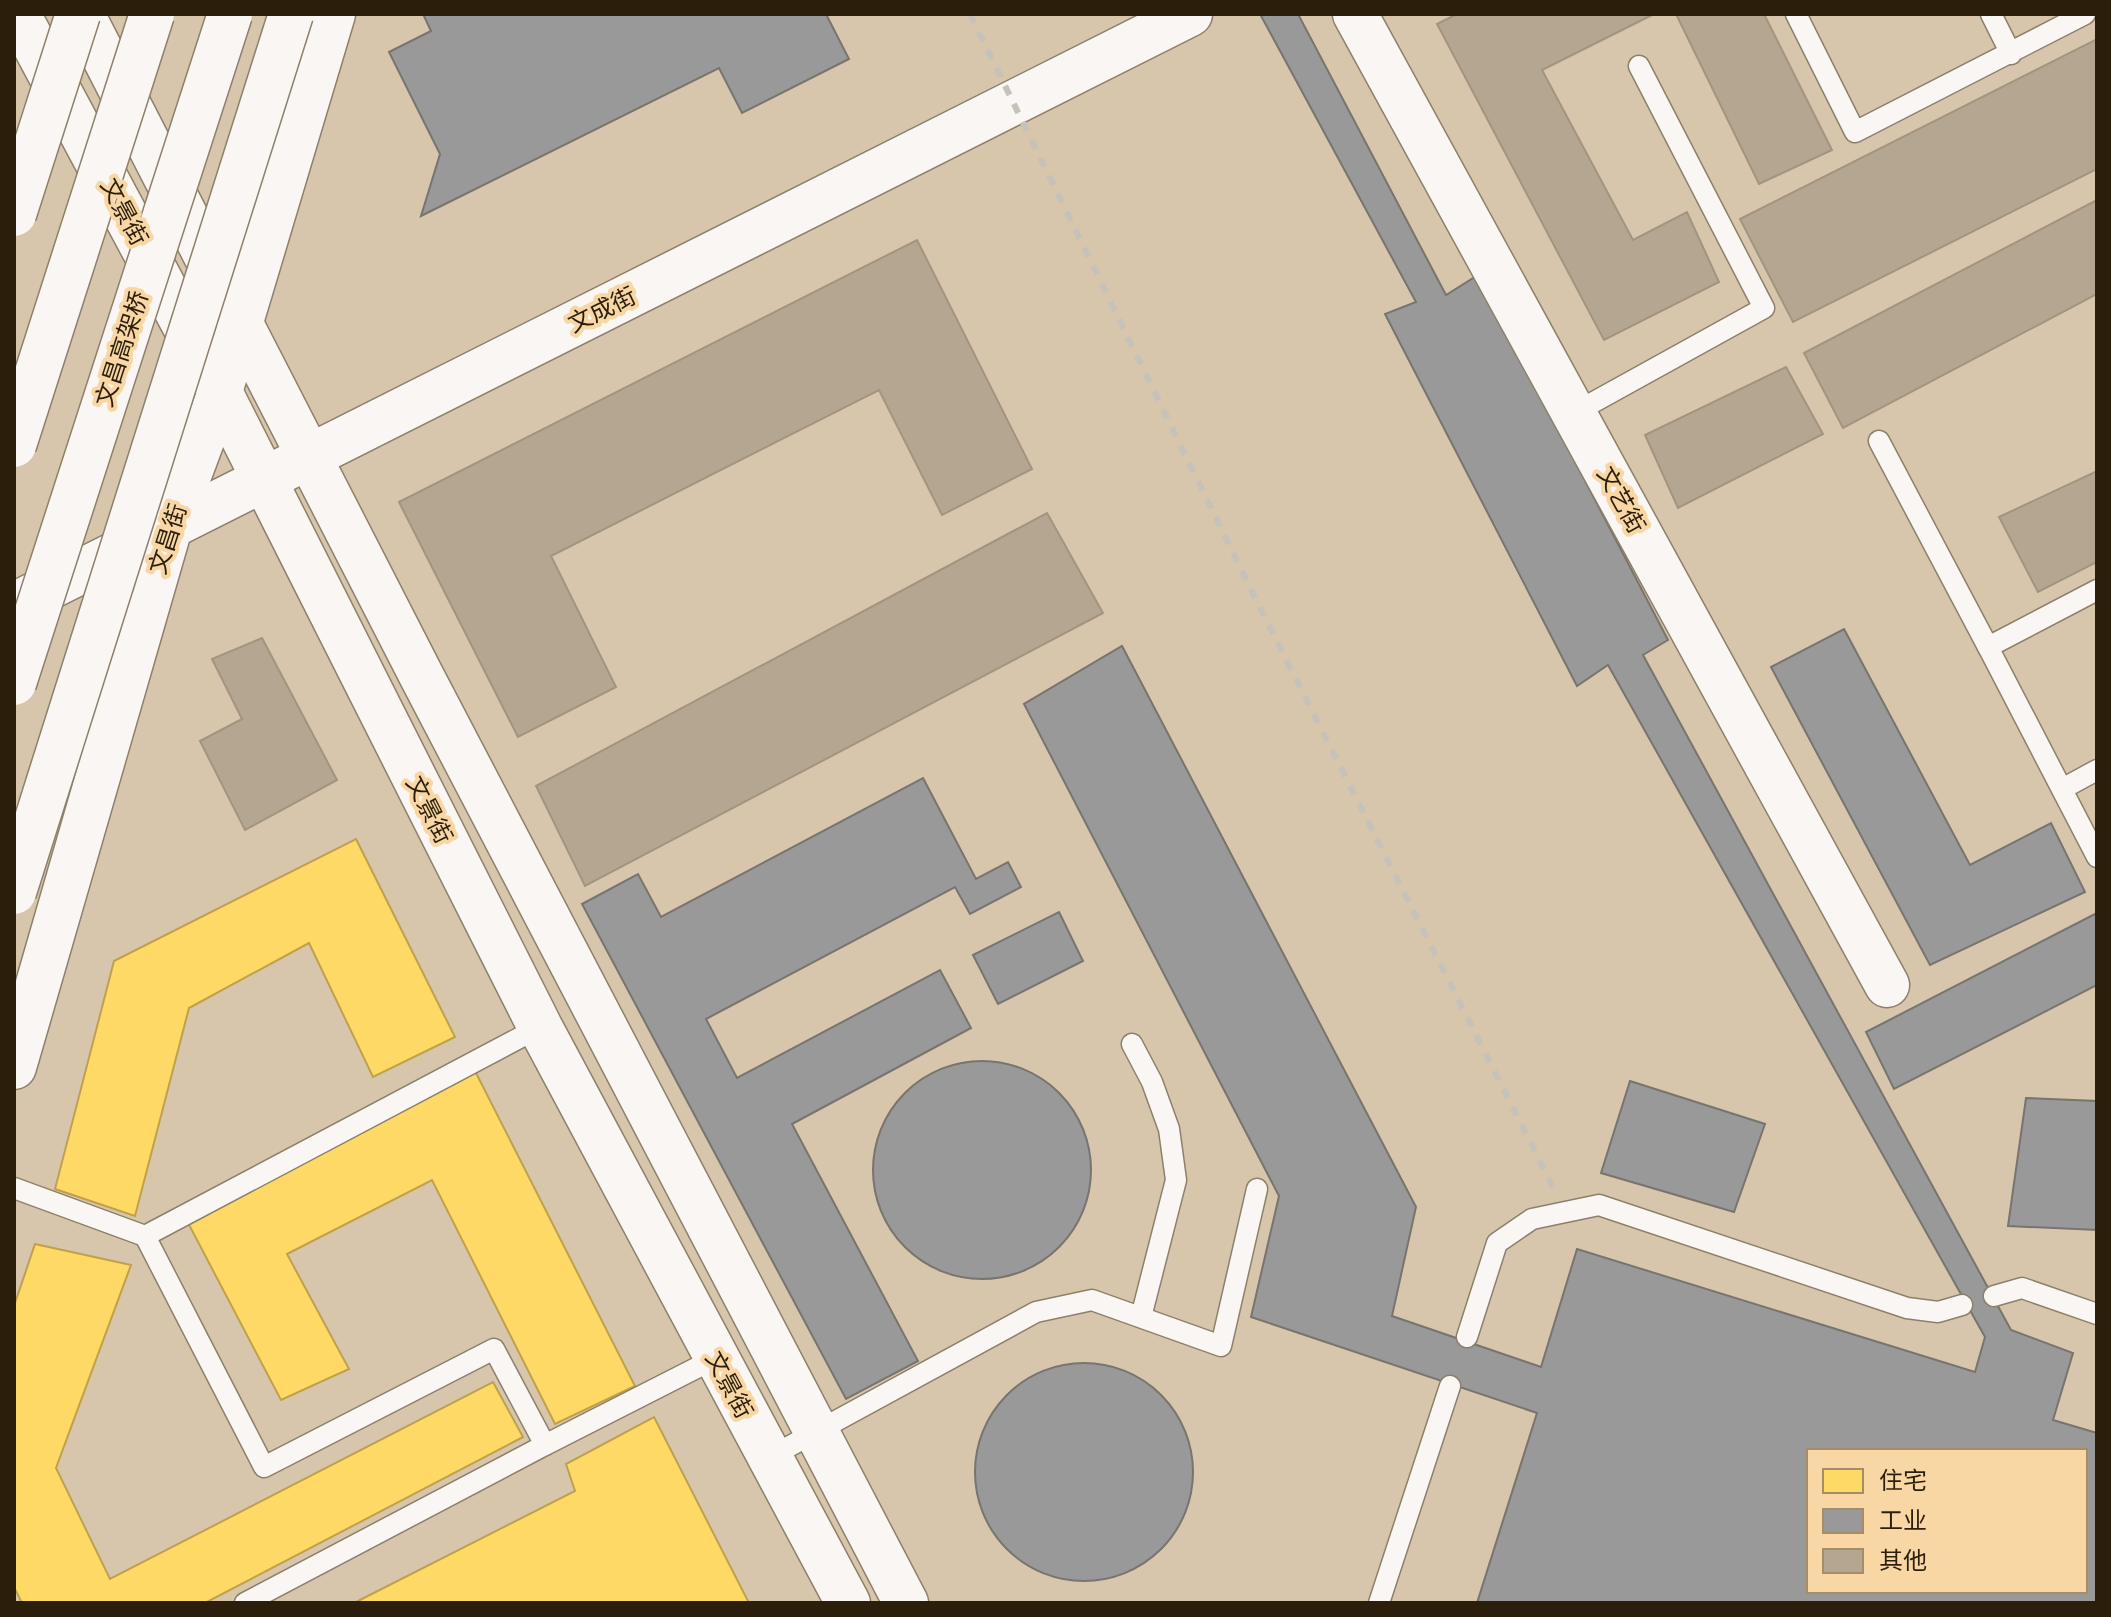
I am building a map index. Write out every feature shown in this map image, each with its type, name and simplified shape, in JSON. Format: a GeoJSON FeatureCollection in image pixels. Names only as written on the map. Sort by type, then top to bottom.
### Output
{"type":"FeatureCollection","features":[{"type":"Feature","properties":{"kind":"main road","name":"文景街"},"geometry":{"type":"LineString","coordinates":[[18,14],[220,392],[261,479],[540,1027],[714,1359],[848,1603]]}},
{"type":"Feature","properties":{"kind":"main road"},"geometry":{"type":"LineString","coordinates":[[14,214],[80,14]]}},
{"type":"Feature","properties":{"kind":"main road"},"geometry":{"type":"LineString","coordinates":[[80,14],[906,1603]]}},
{"type":"Feature","properties":{"kind":"main road"},"geometry":{"type":"LineString","coordinates":[[14,445],[152,14]]}},
{"type":"Feature","properties":{"kind":"main road","name":"文昌高架桥"},"geometry":{"type":"LineString","coordinates":[[14,683],[230,14]]}},
{"type":"Feature","properties":{"kind":"main road"},"geometry":{"type":"LineString","coordinates":[[14,892],[291,14]]}},
{"type":"Feature","properties":{"kind":"main road","name":"文昌街"},"geometry":{"type":"LineString","coordinates":[[14,1067],[171,524],[220,392],[333,14]]}},
{"type":"Feature","properties":{"kind":"main road","name":"文成街"},"geometry":{"type":"LineString","coordinates":[[14,605],[261,479],[868,179],[1190,14]]}},
{"type":"Feature","properties":{"kind":"main road","name":"文艺街"},"geometry":{"type":"LineString","coordinates":[[1355,14],[1887,985]]}},
{"type":"Feature","properties":{"kind":"lane"},"geometry":{"type":"LineString","coordinates":[[1796,14],[1855,132],[2085,14]]}},
{"type":"Feature","properties":{"kind":"lane"},"geometry":{"type":"LineString","coordinates":[[1991,14],[2011,54]]}},
{"type":"Feature","properties":{"kind":"lane"},"geometry":{"type":"LineString","coordinates":[[1574,413],[1764,308],[1639,66]]}},
{"type":"Feature","properties":{"kind":"lane"},"geometry":{"type":"LineString","coordinates":[[1879,441],[2097,857]]}},
{"type":"Feature","properties":{"kind":"lane"},"geometry":{"type":"LineString","coordinates":[[1988,647],[2097,590]]}},
{"type":"Feature","properties":{"kind":"lane"},"geometry":{"type":"LineString","coordinates":[[2062,789],[2097,770]]}},
{"type":"Feature","properties":{"kind":"lane"},"geometry":{"type":"LineString","coordinates":[[145,1236],[540,1027]]}},
{"type":"Feature","properties":{"kind":"lane"},"geometry":{"type":"LineString","coordinates":[[1132,1044],[1152,1082],[1169,1129],[1176,1180],[1141,1317]]}},
{"type":"Feature","properties":{"kind":"lane"},"geometry":{"type":"LineString","coordinates":[[14,1188],[145,1236],[264,1467],[494,1349],[545,1445]]}},
{"type":"Feature","properties":{"kind":"lane"},"geometry":{"type":"LineString","coordinates":[[768,1458],[1036,1312],[1092,1300],[1221,1346],[1257,1189]]}},
{"type":"Feature","properties":{"kind":"lane"},"geometry":{"type":"LineString","coordinates":[[1467,1337],[1497,1243],[1532,1219],[1599,1205],[1907,1308],[1938,1312],[1962,1305]]}},
{"type":"Feature","properties":{"kind":"lane"},"geometry":{"type":"LineString","coordinates":[[1994,1296],[2022,1288],[2097,1314]]}},
{"type":"Feature","properties":{"kind":"lane"},"geometry":{"type":"LineString","coordinates":[[245,1603],[714,1359]]}},
{"type":"Feature","properties":{"kind":"lane"},"geometry":{"type":"LineString","coordinates":[[1379,1603],[1450,1386]]}},
{"type":"Feature","properties":{"kind":"building: 住宅"},"geometry":{"type":"Polygon","coordinates":[[[356,839],[455,1037],[373,1077],[309,943],[189,1008],[135,1216],[55,1189],[114,961],[356,839]]]}},
{"type":"Feature","properties":{"kind":"building: 住宅"},"geometry":{"type":"Polygon","coordinates":[[[474,1069],[635,1386],[555,1424],[432,1180],[287,1254],[349,1369],[281,1400],[186,1219],[474,1069]]]}},
{"type":"Feature","properties":{"kind":"building: 住宅"},"geometry":{"type":"Polygon","coordinates":[[[35,1244],[131,1265],[56,1468],[110,1579],[493,1382],[523,1437],[205,1603],[22,1603],[14,1587],[14,1306],[35,1244]]]}},
{"type":"Feature","properties":{"kind":"building: 住宅"},"geometry":{"type":"Polygon","coordinates":[[[654,1417],[749,1603],[354,1603],[575,1491],[566,1464],[654,1417]]]}},
{"type":"Feature","properties":{"kind":"building: 工业"},"geometry":{"type":"Polygon","coordinates":[[[423,14],[826,14],[849,59],[742,113],[719,68],[421,216],[440,154],[389,52],[431,31],[423,14]]]}},
{"type":"Feature","properties":{"kind":"building: 工业"},"geometry":{"type":"Polygon","coordinates":[[[1260,14],[1298,14],[1446,295],[1478,275],[1668,640],[1643,655],[2011,1330],[2073,1353],[2053,1420],[2097,1433],[2097,1603],[1477,1603],[1537,1413],[1251,1317],[1279,1196],[1024,704],[1122,646],[1416,1207],[1392,1316],[1541,1367],[1577,1249],[1975,1372],[1985,1337],[1608,665],[1577,686],[1385,314],[1416,302],[1260,14]]]}},
{"type":"Feature","properties":{"kind":"building: 工业"},"geometry":{"type":"Polygon","coordinates":[[[1844,629],[1970,865],[2051,823],[2085,892],[1930,965],[1771,667],[1844,629]]]}},
{"type":"Feature","properties":{"kind":"building: 工业"},"geometry":{"type":"Polygon","coordinates":[[[923,778],[976,879],[1008,862],[1021,887],[970,914],[955,887],[706,1019],[737,1078],[940,970],[971,1028],[792,1124],[918,1361],[846,1399],[582,904],[638,874],[661,917],[923,778]]]}},
{"type":"Feature","properties":{"kind":"building: 工业"},"geometry":{"type":"Polygon","coordinates":[[[1059,912],[1083,961],[998,1004],[973,955],[1059,912]]]}},
{"type":"Feature","properties":{"kind":"building: 工业"},"geometry":{"type":"Polygon","coordinates":[[[2097,913],[2097,985],[1894,1089],[1866,1032],[2097,913]]]}},
{"type":"Feature","properties":{"kind":"building: 工业"},"geometry":{"type":"Polygon","coordinates":[[[982,1061],[1024,1069],[1043,1079],[1059,1093],[1073,1109],[1083,1128],[1091,1170],[1083,1212],[1073,1231],[1059,1247],[1043,1261],[1024,1271],[982,1279],[940,1271],[921,1261],[905,1247],[891,1231],[881,1212],[873,1170],[881,1128],[891,1109],[905,1093],[921,1079],[940,1069],[982,1061]]]}},
{"type":"Feature","properties":{"kind":"building: 工业"},"geometry":{"type":"Polygon","coordinates":[[[1630,1081],[1765,1124],[1734,1212],[1601,1173],[1630,1081]]]}},
{"type":"Feature","properties":{"kind":"building: 工业"},"geometry":{"type":"Polygon","coordinates":[[[2026,1098],[2097,1101],[2097,1230],[2008,1226],[2026,1098]]]}},
{"type":"Feature","properties":{"kind":"building: 工业"},"geometry":{"type":"Polygon","coordinates":[[[1084,1363],[1126,1371],[1145,1381],[1161,1395],[1175,1411],[1185,1430],[1193,1472],[1185,1514],[1175,1533],[1161,1549],[1145,1563],[1126,1573],[1084,1581],[1042,1573],[1023,1563],[1007,1549],[993,1533],[983,1514],[975,1472],[983,1430],[993,1411],[1007,1395],[1023,1381],[1042,1371],[1084,1363]]]}},
{"type":"Feature","properties":{"kind":"building: 其他"},"geometry":{"type":"Polygon","coordinates":[[[1457,14],[1654,14],[1542,70],[1633,240],[1687,212],[1719,282],[1604,340],[1437,24],[1457,14]]]}},
{"type":"Feature","properties":{"kind":"building: 其他"},"geometry":{"type":"Polygon","coordinates":[[[1676,14],[1764,14],[1832,150],[1759,184],[1676,14]]]}},
{"type":"Feature","properties":{"kind":"building: 其他"},"geometry":{"type":"Polygon","coordinates":[[[2097,39],[2097,169],[1793,322],[1740,219],[2097,39]]]}},
{"type":"Feature","properties":{"kind":"building: 其他"},"geometry":{"type":"Polygon","coordinates":[[[2097,200],[2097,294],[1843,428],[1804,353],[2097,200]]]}},
{"type":"Feature","properties":{"kind":"building: 其他"},"geometry":{"type":"Polygon","coordinates":[[[917,240],[1032,469],[942,515],[879,390],[551,556],[616,687],[518,737],[399,502],[917,240]]]}},
{"type":"Feature","properties":{"kind":"building: 其他"},"geometry":{"type":"Polygon","coordinates":[[[1786,367],[1823,434],[1678,508],[1645,435],[1786,367]]]}},
{"type":"Feature","properties":{"kind":"building: 其他"},"geometry":{"type":"Polygon","coordinates":[[[2097,471],[2097,562],[2038,592],[1999,517],[2097,471]]]}},
{"type":"Feature","properties":{"kind":"building: 其他"},"geometry":{"type":"Polygon","coordinates":[[[1047,513],[1103,613],[585,886],[536,786],[1047,513]]]}},
{"type":"Feature","properties":{"kind":"building: 其他"},"geometry":{"type":"Polygon","coordinates":[[[262,638],[337,780],[245,830],[200,741],[242,719],[212,659],[262,638]]]}},
{"type":"Feature","properties":{"kind":"railway"},"geometry":{"type":"LineString","coordinates":[[970,14],[1261,610],[1556,1193]]}}]}
